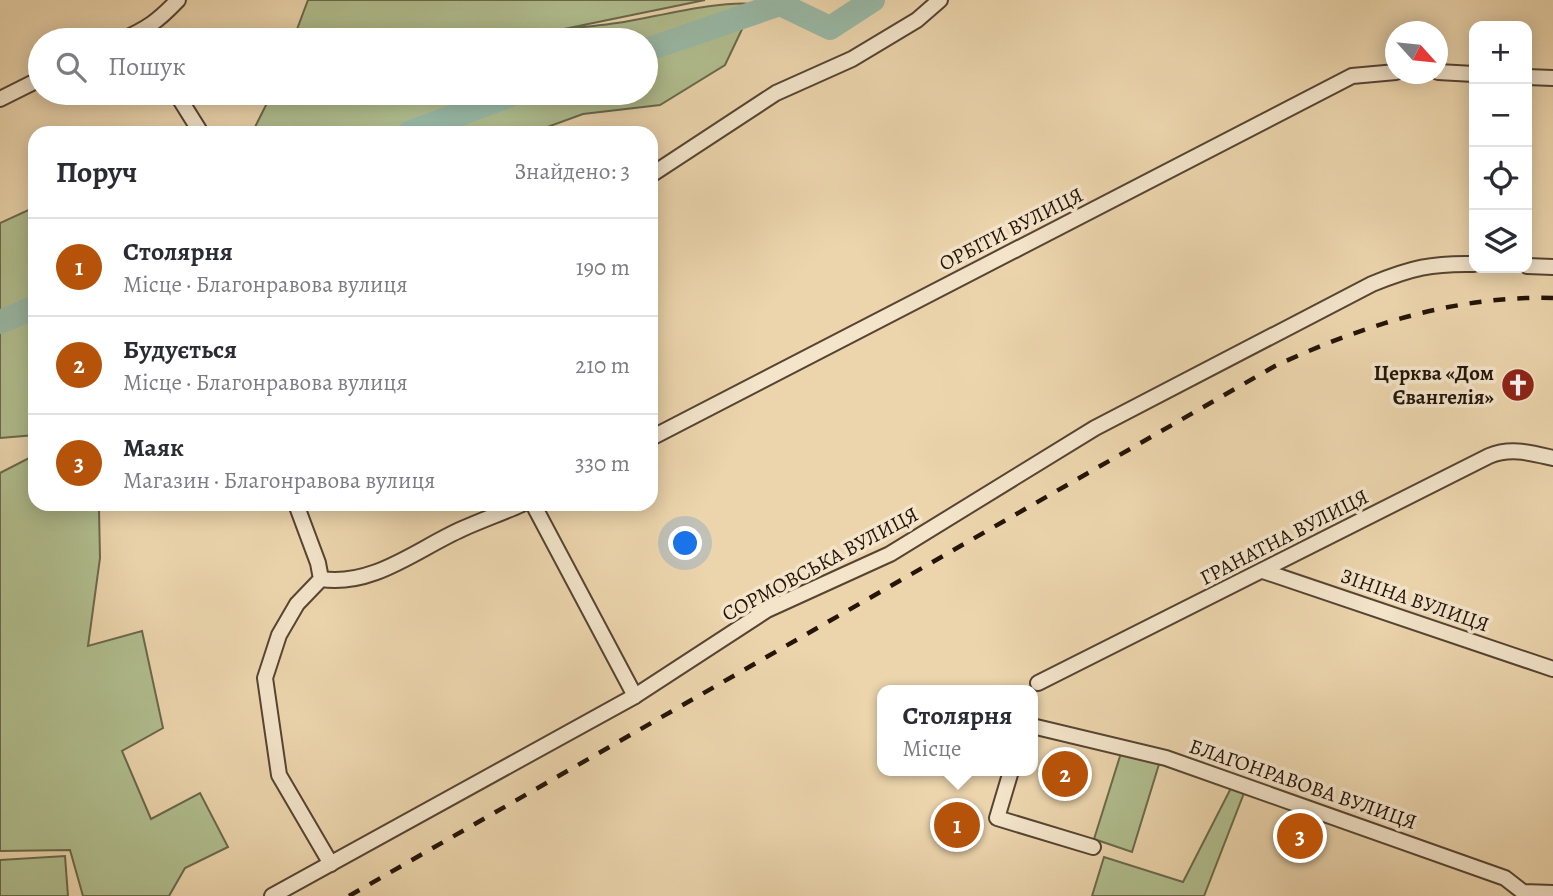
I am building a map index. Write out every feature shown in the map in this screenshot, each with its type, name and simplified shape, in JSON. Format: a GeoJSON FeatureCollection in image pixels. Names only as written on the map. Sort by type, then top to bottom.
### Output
{"type":"FeatureCollection","features":[{"type":"Feature","properties":{"kind":"street"},"geometry":{"type":"LineString","coordinates":[[151,28],[178,0]]}},
{"type":"Feature","properties":{"kind":"street"},"geometry":{"type":"LineString","coordinates":[[658,170],[776,93],[852,59],[917,20],[940,0]]}},
{"type":"Feature","properties":{"kind":"street","name":"ОРБІТИ ВУЛИЦЯ"},"geometry":{"type":"LineString","coordinates":[[658,434],[1352,76],[1385,73]]}},
{"type":"Feature","properties":{"kind":"street"},"geometry":{"type":"LineString","coordinates":[[1448,73],[1469,74]]}},
{"type":"Feature","properties":{"kind":"street"},"geometry":{"type":"LineString","coordinates":[[1532,77],[1553,78]]}},
{"type":"Feature","properties":{"kind":"street"},"geometry":{"type":"LineString","coordinates":[[0,99],[28,85]]}},
{"type":"Feature","properties":{"kind":"street"},"geometry":{"type":"LineString","coordinates":[[184,105],[197,126]]}},
{"type":"Feature","properties":{"kind":"street","name":"СОРМОВСЬКА ВУЛИЦЯ"},"geometry":{"type":"LineString","coordinates":[[272,896],[635,695],[767,610],[890,554],[1095,428],[1360,290],[1405,270],[1439,263],[1469,264]]}},
{"type":"Feature","properties":{"kind":"street"},"geometry":{"type":"LineString","coordinates":[[1532,266],[1553,267]]}},
{"type":"Feature","properties":{"kind":"street","name":"ГРАНАТНА ВУЛИЦЯ"},"geometry":{"type":"LineString","coordinates":[[1038,685],[1499,452],[1524,451],[1553,458]]}},
{"type":"Feature","properties":{"kind":"street"},"geometry":{"type":"LineString","coordinates":[[299,511],[315,554],[321,579]]}},
{"type":"Feature","properties":{"kind":"street"},"geometry":{"type":"LineString","coordinates":[[331,864],[279,775],[265,678],[279,635],[297,604],[321,579],[339,580],[369,576],[462,529],[505,511]]}},
{"type":"Feature","properties":{"kind":"street"},"geometry":{"type":"LineString","coordinates":[[537,511],[635,695]]}},
{"type":"Feature","properties":{"kind":"street","name":"ЗІНІНА ВУЛИЦЯ"},"geometry":{"type":"LineString","coordinates":[[1264,571],[1553,669]]}},
{"type":"Feature","properties":{"kind":"street","name":"БЛАГОНРАВОВА ВУЛИЦЯ"},"geometry":{"type":"LineString","coordinates":[[1038,727],[1166,758],[1505,878],[1523,892],[1553,893]]}},
{"type":"Feature","properties":{"kind":"street"},"geometry":{"type":"LineString","coordinates":[[1010,776],[997,818],[1093,847]]}},
{"type":"Feature","properties":{"kind":"green space"},"geometry":{"type":"Polygon","coordinates":[[[308,0],[705,0],[569,28],[298,28],[308,0]]]}},
{"type":"Feature","properties":{"kind":"green space"},"geometry":{"type":"Polygon","coordinates":[[[754,4],[725,65],[660,105],[583,114],[550,126],[256,126],[266,105],[658,105],[658,28],[573,28],[624,22],[708,6],[754,4]]]}},
{"type":"Feature","properties":{"kind":"green space"},"geometry":{"type":"Polygon","coordinates":[[[28,210],[28,436],[0,438],[0,223],[28,210]]]}},
{"type":"Feature","properties":{"kind":"green space"},"geometry":{"type":"Polygon","coordinates":[[[28,459],[28,511],[99,511],[100,558],[88,646],[142,631],[163,728],[122,751],[151,819],[200,793],[228,847],[185,868],[169,896],[83,896],[70,850],[0,851],[0,473],[28,459]]]}},
{"type":"Feature","properties":{"kind":"green space"},"geometry":{"type":"Polygon","coordinates":[[[1121,753],[1160,761],[1132,852],[1094,839],[1121,753]]]}},
{"type":"Feature","properties":{"kind":"green space"},"geometry":{"type":"Polygon","coordinates":[[[1231,788],[1244,793],[1204,896],[1092,896],[1104,857],[1183,882],[1231,788]]]}},
{"type":"Feature","properties":{"kind":"green space"},"geometry":{"type":"Polygon","coordinates":[[[65,856],[68,896],[0,896],[0,860],[65,856]]]}},
{"type":"Feature","properties":{"kind":"waterway"},"geometry":{"type":"LineString","coordinates":[[658,46],[780,4],[830,28],[873,0]]}},
{"type":"Feature","properties":{"kind":"waterway"},"geometry":{"type":"LineString","coordinates":[[428,126],[484,105]]}},
{"type":"Feature","properties":{"kind":"waterway"},"geometry":{"type":"LineString","coordinates":[[0,322],[28,310]]}},
{"type":"Feature","properties":{"kind":"railway"},"geometry":{"type":"LineString","coordinates":[[349,896],[1275,366],[1341,338],[1410,316],[1481,302],[1553,298]]}},
{"type":"Feature","properties":{"kind":"place","name":"Церква «Дом Євангелія»"},"geometry":{"type":"Point","coordinates":[1518,385]}},
{"type":"Feature","properties":{"kind":"place","name":"Будується"},"geometry":{"type":"Point","coordinates":[1065,774]}},
{"type":"Feature","properties":{"kind":"place","name":"Столярня"},"geometry":{"type":"Point","coordinates":[957,825]}},
{"type":"Feature","properties":{"kind":"place","name":"Маяк"},"geometry":{"type":"Point","coordinates":[1300,836]}}]}
